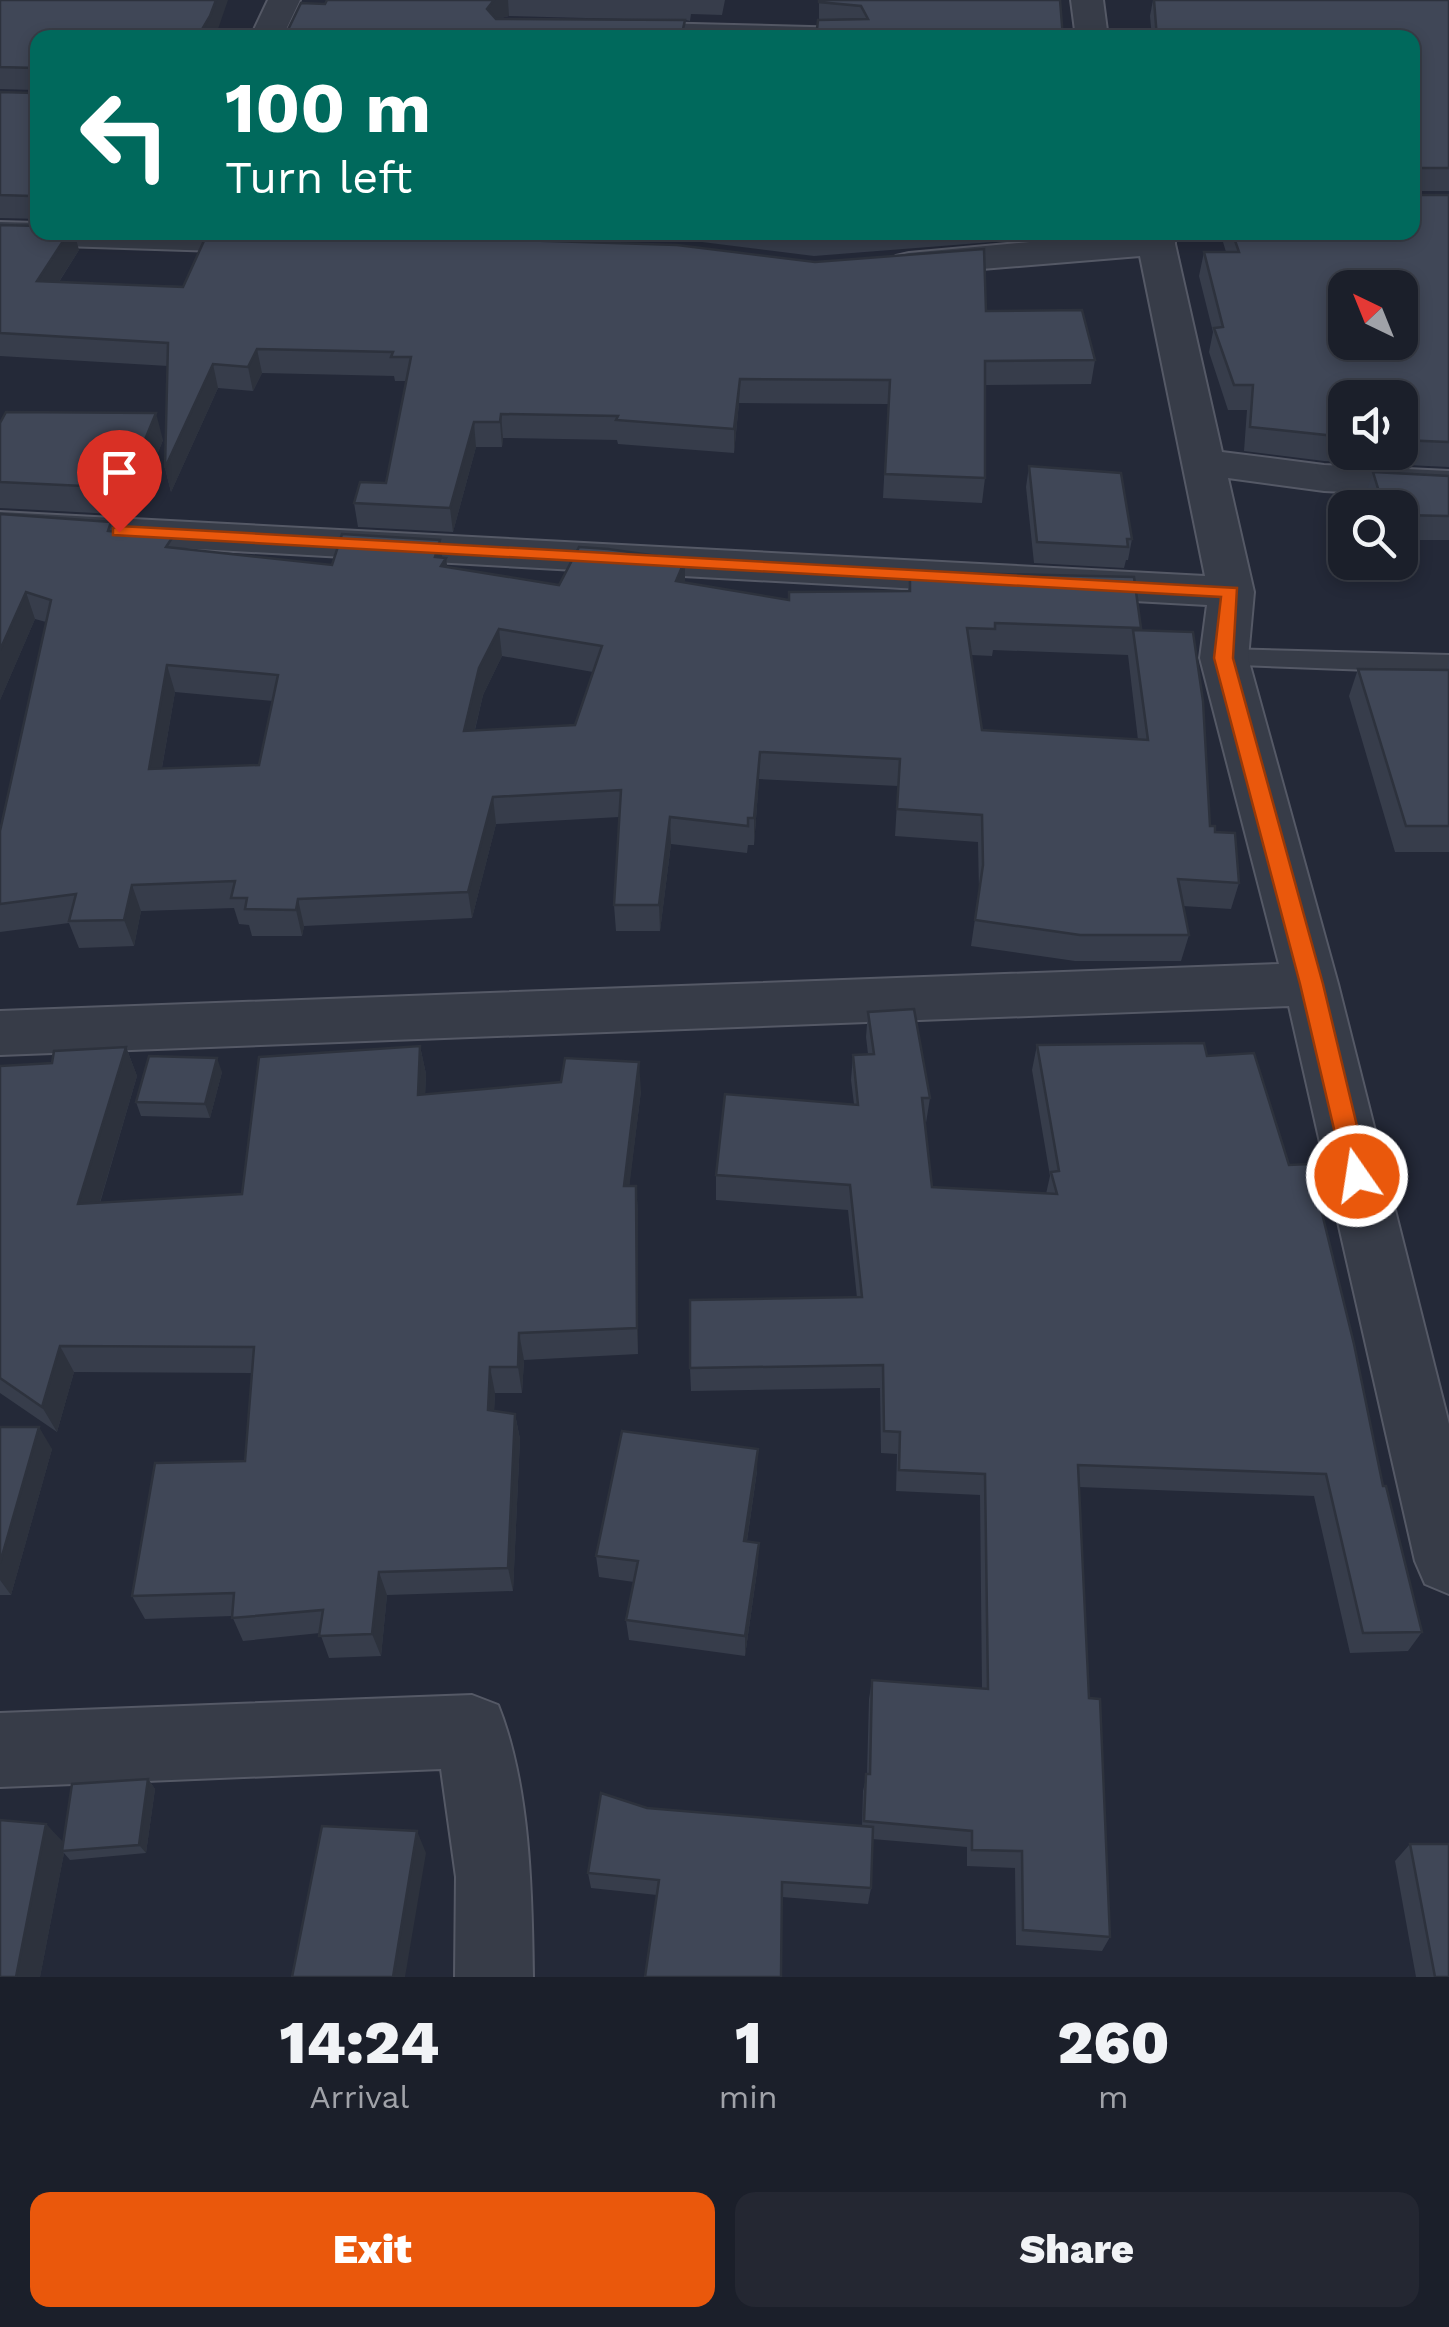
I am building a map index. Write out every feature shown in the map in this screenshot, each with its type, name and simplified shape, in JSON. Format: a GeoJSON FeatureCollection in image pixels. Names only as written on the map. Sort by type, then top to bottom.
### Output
{"type":"FeatureCollection","features":[{"type":"Feature","properties":{"kind":"street"},"geometry":{"type":"LineString","coordinates":[[270,30],[284,0]]}},
{"type":"Feature","properties":{"kind":"street"},"geometry":{"type":"LineString","coordinates":[[1087,0],[1091,30]]}},
{"type":"Feature","properties":{"kind":"street"},"geometry":{"type":"LineString","coordinates":[[0,233],[30,234]]}},
{"type":"Feature","properties":{"kind":"street"},"geometry":{"type":"LineString","coordinates":[[223,240],[319,243]]}},
{"type":"Feature","properties":{"kind":"street"},"geometry":{"type":"LineString","coordinates":[[871,267],[1136,240]]}},
{"type":"Feature","properties":{"kind":"street"},"geometry":{"type":"LineString","coordinates":[[1156,240],[1230,592],[1224,658],[1311,984],[1449,1561]]}},
{"type":"Feature","properties":{"kind":"street"},"geometry":{"type":"LineString","coordinates":[[1204,462],[1324,478],[1449,484]]}},
{"type":"Feature","properties":{"kind":"street"},"geometry":{"type":"LineString","coordinates":[[0,525],[1230,592]]}},
{"type":"Feature","properties":{"kind":"street"},"geometry":{"type":"LineString","coordinates":[[0,1033],[1311,984]]}},
{"type":"Feature","properties":{"kind":"street"},"geometry":{"type":"LineString","coordinates":[[0,1750],[472,1731],[494,1876],[494,1977]]}},
{"type":"Feature","properties":{"kind":"lane"},"geometry":{"type":"LineString","coordinates":[[1224,658],[1449,664]]}},
{"type":"Feature","properties":{"kind":"building"},"geometry":{"type":"Polygon","coordinates":[[[0,0],[216,0],[202,30],[30,30],[30,68],[0,67],[0,0]]]}},
{"type":"Feature","properties":{"kind":"building"},"geometry":{"type":"Polygon","coordinates":[[[327,0],[494,0],[487,9],[496,19],[685,20],[683,30],[288,30],[301,3],[325,4],[327,0]]]}},
{"type":"Feature","properties":{"kind":"building"},"geometry":{"type":"Polygon","coordinates":[[[1060,0],[1062,30],[817,30],[818,20],[868,19],[861,6],[819,2],[1060,0]]]}},
{"type":"Feature","properties":{"kind":"building"},"geometry":{"type":"Polygon","coordinates":[[[1154,0],[1449,0],[1449,168],[1420,168],[1420,30],[1156,30],[1154,0]]]}},
{"type":"Feature","properties":{"kind":"building"},"geometry":{"type":"Polygon","coordinates":[[[0,92],[30,93],[30,196],[0,195],[0,92]]]}},
{"type":"Feature","properties":{"kind":"building"},"geometry":{"type":"Polygon","coordinates":[[[1420,195],[1449,195],[1449,442],[1418,441],[1418,380],[1328,380],[1328,435],[1250,427],[1253,385],[1234,385],[1214,328],[1223,327],[1204,252],[1239,252],[1235,240],[1420,240],[1420,195]]]}},
{"type":"Feature","properties":{"kind":"building"},"geometry":{"type":"Polygon","coordinates":[[[0,225],[30,226],[30,240],[64,240],[37,281],[183,287],[204,240],[517,240],[677,245],[815,262],[984,249],[986,311],[1082,310],[1095,360],[985,361],[985,478],[885,474],[890,380],[740,379],[734,429],[616,420],[618,416],[501,414],[500,422],[474,422],[450,508],[354,503],[360,482],[386,483],[411,357],[391,357],[393,352],[257,349],[248,367],[213,364],[165,468],[168,343],[0,333],[0,225]]]}},
{"type":"Feature","properties":{"kind":"building"},"geometry":{"type":"Polygon","coordinates":[[[6,412],[156,413],[125,488],[0,482],[0,423],[6,412]]]}},
{"type":"Feature","properties":{"kind":"building"},"geometry":{"type":"Polygon","coordinates":[[[1029,466],[1121,473],[1132,539],[1127,539],[1128,547],[1037,542],[1029,466]]]}},
{"type":"Feature","properties":{"kind":"building"},"geometry":{"type":"Polygon","coordinates":[[[1373,472],[1449,476],[1449,516],[1418,515],[1418,490],[1378,490],[1373,472]]]}},
{"type":"Feature","properties":{"kind":"building"},"geometry":{"type":"Polygon","coordinates":[[[0,514],[111,522],[108,531],[172,538],[166,547],[332,565],[342,534],[440,540],[435,557],[446,558],[441,566],[559,585],[579,547],[608,549],[685,560],[676,581],[789,600],[789,592],[910,591],[910,572],[1134,577],[1141,628],[995,623],[995,629],[967,628],[982,730],[1148,740],[1133,630],[1193,632],[1203,701],[1210,826],[1215,826],[1215,832],[1235,833],[1239,883],[1178,879],[1189,935],[1080,935],[975,920],[983,865],[982,815],[897,809],[900,759],[760,752],[754,818],[748,818],[748,826],[670,817],[659,905],[614,905],[621,790],[493,797],[468,892],[298,899],[296,910],[245,909],[247,898],[231,898],[235,881],[132,885],[124,920],[69,921],[76,894],[0,904],[0,831],[51,600],[26,592],[0,650],[0,514]],[[499,629],[479,668],[464,731],[575,725],[602,646],[499,629]],[[167,665],[149,769],[259,765],[278,675],[167,665]]]}},
{"type":"Feature","properties":{"kind":"building"},"geometry":{"type":"Polygon","coordinates":[[[1358,669],[1449,670],[1449,826],[1406,826],[1358,669]]]}},
{"type":"Feature","properties":{"kind":"building"},"geometry":{"type":"Polygon","coordinates":[[[914,1009],[930,1098],[922,1098],[932,1187],[1057,1194],[1051,1172],[1059,1171],[1037,1045],[1204,1043],[1207,1056],[1254,1053],[1289,1165],[1310,1164],[1354,1344],[1383,1486],[1422,1632],[1363,1633],[1326,1474],[1078,1465],[1089,1698],[1100,1699],[1110,1937],[1023,1930],[1022,1851],[972,1850],[972,1831],[864,1821],[866,1774],[870,1774],[872,1680],[988,1689],[985,1474],[899,1470],[900,1432],[884,1431],[883,1365],[690,1368],[690,1300],[862,1297],[850,1185],[716,1175],[725,1094],[858,1105],[853,1055],[874,1054],[868,1012],[914,1009]]]}},
{"type":"Feature","properties":{"kind":"building"},"geometry":{"type":"Polygon","coordinates":[[[420,1046],[418,1095],[561,1082],[565,1058],[639,1062],[624,1186],[636,1186],[637,1328],[519,1333],[518,1367],[490,1367],[488,1410],[515,1414],[508,1568],[379,1572],[372,1634],[319,1636],[323,1610],[232,1618],[234,1593],[132,1596],[155,1463],[245,1461],[254,1347],[60,1346],[42,1407],[0,1378],[0,1066],[52,1063],[54,1051],[126,1047],[78,1204],[242,1194],[259,1057],[420,1046]]]}},
{"type":"Feature","properties":{"kind":"building"},"geometry":{"type":"Polygon","coordinates":[[[149,1056],[217,1058],[205,1104],[136,1102],[149,1056]]]}},
{"type":"Feature","properties":{"kind":"building"},"geometry":{"type":"Polygon","coordinates":[[[0,1427],[39,1427],[0,1563],[0,1427]]]}},
{"type":"Feature","properties":{"kind":"building"},"geometry":{"type":"Polygon","coordinates":[[[622,1431],[758,1449],[744,1541],[759,1543],[745,1636],[626,1620],[638,1561],[596,1556],[622,1431]]]}},
{"type":"Feature","properties":{"kind":"building"},"geometry":{"type":"Polygon","coordinates":[[[148,1779],[139,1845],[62,1851],[72,1784],[148,1779]]]}},
{"type":"Feature","properties":{"kind":"building"},"geometry":{"type":"Polygon","coordinates":[[[601,1793],[647,1808],[873,1827],[871,1888],[782,1882],[781,1977],[645,1977],[659,1880],[588,1873],[601,1793]]]}},
{"type":"Feature","properties":{"kind":"building"},"geometry":{"type":"Polygon","coordinates":[[[0,1820],[46,1824],[16,1977],[0,1977],[0,1820]]]}},
{"type":"Feature","properties":{"kind":"building"},"geometry":{"type":"Polygon","coordinates":[[[322,1826],[417,1831],[393,1977],[292,1977],[322,1826]]]}},
{"type":"Feature","properties":{"kind":"building"},"geometry":{"type":"Polygon","coordinates":[[[1410,1844],[1449,1844],[1449,1977],[1435,1977],[1410,1844]]]}},
{"type":"Feature","properties":{"kind":"route"},"geometry":{"type":"LineString","coordinates":[[119,532],[1230,592],[1224,658],[1311,984],[1357,1176]]}}]}
